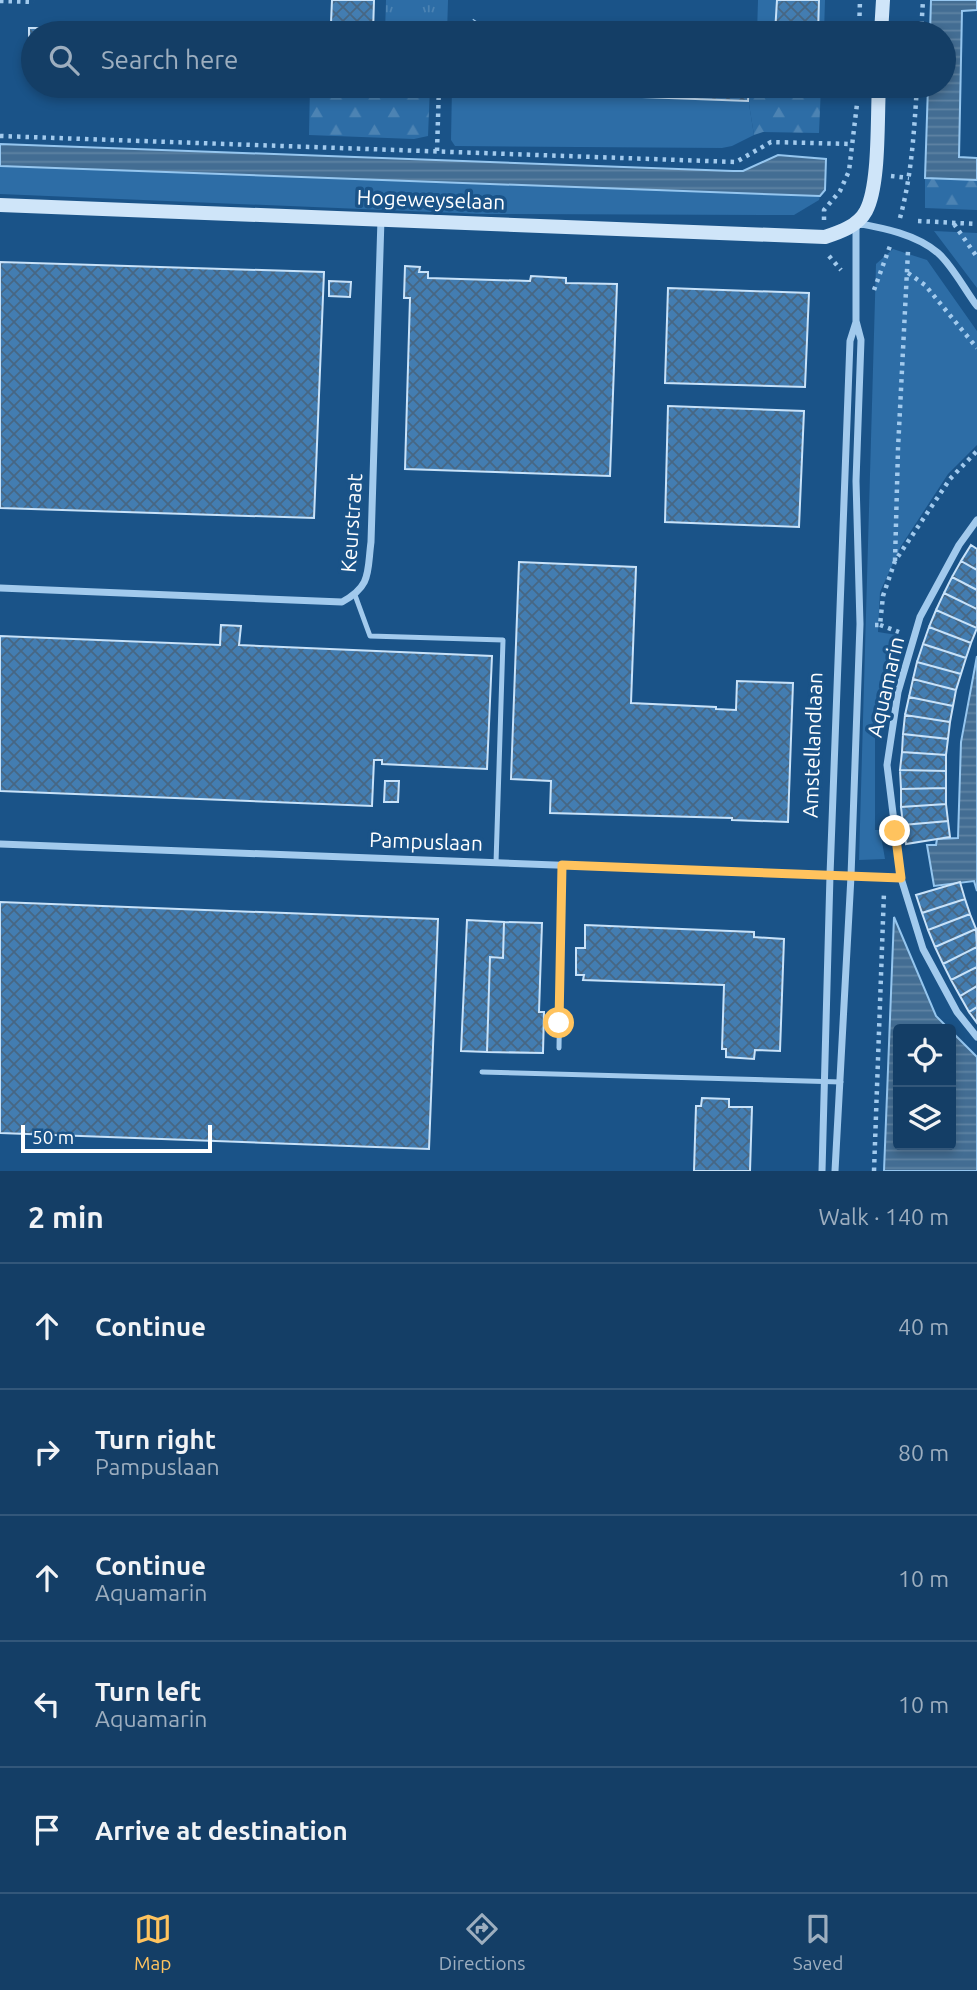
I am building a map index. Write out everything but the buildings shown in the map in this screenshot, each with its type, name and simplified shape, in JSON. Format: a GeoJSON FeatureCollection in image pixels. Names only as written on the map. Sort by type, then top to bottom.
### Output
{"type":"FeatureCollection","features":[{"type":"Feature","properties":{"kind":"main road"},"geometry":{"type":"LineString","coordinates":[[882,21],[883,0]]}},
{"type":"Feature","properties":{"kind":"main road","name":"Amstellandlaan"},"geometry":{"type":"LineString","coordinates":[[856,223],[866,211],[873,182],[878,98]]}},
{"type":"Feature","properties":{"kind":"main road","name":"Hogeweyselaan"},"geometry":{"type":"LineString","coordinates":[[0,205],[381,218],[800,237],[825,237],[856,223]]}},
{"type":"Feature","properties":{"kind":"street","name":"Keurstraat"},"geometry":{"type":"LineString","coordinates":[[0,588],[342,602],[355,595],[365,584],[371,542],[381,218]]}},
{"type":"Feature","properties":{"kind":"street"},"geometry":{"type":"LineString","coordinates":[[856,223],[909,237],[939,254],[977,306]]}},
{"type":"Feature","properties":{"kind":"street","name":"Amstellandlaan"},"geometry":{"type":"LineString","coordinates":[[835,1171],[851,876],[860,624],[856,481],[861,340],[856,321],[856,223]]}},
{"type":"Feature","properties":{"kind":"street","name":"Amstellandlaan"},"geometry":{"type":"LineString","coordinates":[[822,1171],[850,341],[856,321]]}},
{"type":"Feature","properties":{"kind":"street","name":"Aquamarin"},"geometry":{"type":"LineString","coordinates":[[977,520],[959,545],[920,617],[898,692],[887,765],[901,878],[923,949],[957,1012],[977,1037]]}},
{"type":"Feature","properties":{"kind":"street","name":"Pampuslaan"},"geometry":{"type":"LineString","coordinates":[[0,844],[851,876]]}},
{"type":"Feature","properties":{"kind":"street"},"geometry":{"type":"LineString","coordinates":[[851,876],[901,878]]}},
{"type":"Feature","properties":{"kind":"lane"},"geometry":{"type":"LineString","coordinates":[[355,595],[370,636],[503,640],[496,863]]}},
{"type":"Feature","properties":{"kind":"lane"},"geometry":{"type":"LineString","coordinates":[[559,1048],[562,865]]}},
{"type":"Feature","properties":{"kind":"lane"},"geometry":{"type":"LineString","coordinates":[[482,1072],[841,1082]]}},
{"type":"Feature","properties":{"kind":"path"},"geometry":{"type":"LineString","coordinates":[[859,21],[860,0]]}},
{"type":"Feature","properties":{"kind":"path"},"geometry":{"type":"LineString","coordinates":[[922,21],[923,0]]}},
{"type":"Feature","properties":{"kind":"path"},"geometry":{"type":"LineString","coordinates":[[0,1],[34,2]]}},
{"type":"Feature","properties":{"kind":"path"},"geometry":{"type":"LineString","coordinates":[[437,151],[439,98]]}},
{"type":"Feature","properties":{"kind":"path"},"geometry":{"type":"LineString","coordinates":[[916,98],[909,178],[899,220],[977,224]]}},
{"type":"Feature","properties":{"kind":"path"},"geometry":{"type":"LineString","coordinates":[[0,136],[736,162],[771,142],[852,144]]}},
{"type":"Feature","properties":{"kind":"path"},"geometry":{"type":"LineString","coordinates":[[953,223],[977,257]]}},
{"type":"Feature","properties":{"kind":"path"},"geometry":{"type":"LineString","coordinates":[[856,321],[871,297],[895,232]]}},
{"type":"Feature","properties":{"kind":"path"},"geometry":{"type":"LineString","coordinates":[[895,561],[909,237]]}},
{"type":"Feature","properties":{"kind":"path"},"geometry":{"type":"LineString","coordinates":[[907,272],[925,285],[977,348]]}},
{"type":"Feature","properties":{"kind":"path"},"geometry":{"type":"LineString","coordinates":[[860,624],[880,625],[883,596],[895,561],[950,479],[977,451]]}},
{"type":"Feature","properties":{"kind":"path"},"geometry":{"type":"LineString","coordinates":[[874,1171],[885,877]]}},
{"type":"Feature","properties":{"kind":"green space"},"geometry":{"type":"Polygon","coordinates":[[[386,0],[448,0],[447,21],[385,21],[386,0]]]}},
{"type":"Feature","properties":{"kind":"green space"},"geometry":{"type":"Polygon","coordinates":[[[758,0],[825,0],[824,21],[757,21],[758,0]]]}},
{"type":"Feature","properties":{"kind":"green space"},"geometry":{"type":"Polygon","coordinates":[[[310,98],[430,98],[428,136],[414,139],[309,135],[310,98]]]}},
{"type":"Feature","properties":{"kind":"green space"},"geometry":{"type":"Polygon","coordinates":[[[452,98],[749,98],[754,135],[722,148],[455,146],[451,140],[452,98]]]}},
{"type":"Feature","properties":{"kind":"green space"},"geometry":{"type":"Polygon","coordinates":[[[749,98],[820,98],[819,133],[763,132],[754,135],[749,98]]]}},
{"type":"Feature","properties":{"kind":"green space"},"geometry":{"type":"Polygon","coordinates":[[[0,166],[820,196],[819,200],[794,215],[480,214],[0,194],[0,166]]]}},
{"type":"Feature","properties":{"kind":"green space"},"geometry":{"type":"Polygon","coordinates":[[[925,178],[977,180],[977,210],[925,208],[925,178]]]}},
{"type":"Feature","properties":{"kind":"green space"},"geometry":{"type":"Polygon","coordinates":[[[934,231],[977,233],[977,288],[934,231]]]}},
{"type":"Feature","properties":{"kind":"green space"},"geometry":{"type":"Polygon","coordinates":[[[893,249],[927,260],[977,331],[977,445],[948,474],[901,546],[880,592],[878,632],[897,635],[875,724],[875,830],[880,830],[885,859],[859,860],[876,264],[893,249]]]}},
{"type":"Feature","properties":{"kind":"shaded area"},"geometry":{"type":"Polygon","coordinates":[[[931,0],[977,0],[977,10],[962,11],[959,157],[977,158],[977,180],[925,178],[928,98],[956,98],[956,21],[930,21],[931,0]]]}},
{"type":"Feature","properties":{"kind":"shaded area"},"geometry":{"type":"Polygon","coordinates":[[[0,144],[733,171],[743,171],[778,155],[826,159],[825,190],[820,196],[0,166],[0,144]]]}},
{"type":"Feature","properties":{"kind":"shaded area"},"geometry":{"type":"Polygon","coordinates":[[[977,656],[977,891],[974,881],[934,886],[927,845],[936,845],[937,839],[958,838],[961,742],[977,656]]]}},
{"type":"Feature","properties":{"kind":"shaded area"},"geometry":{"type":"Polygon","coordinates":[[[894,917],[936,1016],[944,1024],[893,1024],[893,1150],[956,1150],[956,1036],[977,1057],[977,1171],[884,1171],[894,917]]]}},
{"type":"Feature","properties":{"kind":"route"},"geometry":{"type":"LineString","coordinates":[[559,1023],[562,865],[901,878],[895,831]]}}]}
